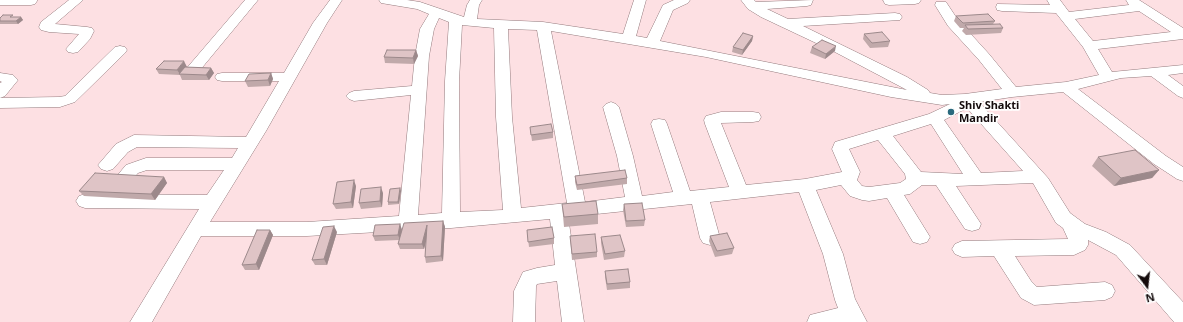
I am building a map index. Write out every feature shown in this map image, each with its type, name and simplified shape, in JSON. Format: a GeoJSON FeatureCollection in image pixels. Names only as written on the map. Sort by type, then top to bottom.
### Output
{"type":"FeatureCollection","features":[{"type":"Feature","properties":{"kind":"street"},"geometry":{"type":"LineString","coordinates":[[73,49],[85,36],[87,31],[49,28],[46,27],[46,25],[77,0]]}},
{"type":"Feature","properties":{"kind":"street"},"geometry":{"type":"LineString","coordinates":[[191,72],[252,0]]}},
{"type":"Feature","properties":{"kind":"street"},"geometry":{"type":"LineString","coordinates":[[141,322],[212,202],[250,143],[320,23],[336,0]]}},
{"type":"Feature","properties":{"kind":"street"},"geometry":{"type":"LineString","coordinates":[[385,0],[406,3],[463,21],[543,26],[628,39],[930,98],[974,100],[1012,92],[1066,87],[1108,77],[1183,69]]}},
{"type":"Feature","properties":{"kind":"street"},"geometry":{"type":"LineString","coordinates":[[451,221],[452,81],[463,21],[476,0]]}},
{"type":"Feature","properties":{"kind":"street"},"geometry":{"type":"LineString","coordinates":[[628,39],[640,0]]}},
{"type":"Feature","properties":{"kind":"street"},"geometry":{"type":"LineString","coordinates":[[652,43],[668,8],[684,0]]}},
{"type":"Feature","properties":{"kind":"street"},"geometry":{"type":"LineString","coordinates":[[750,3],[799,3],[807,2],[807,0]]}},
{"type":"Feature","properties":{"kind":"street"},"geometry":{"type":"LineString","coordinates":[[890,1],[915,0]]}},
{"type":"Feature","properties":{"kind":"street"},"geometry":{"type":"LineString","coordinates":[[0,1],[31,1]]}},
{"type":"Feature","properties":{"kind":"street"},"geometry":{"type":"LineString","coordinates":[[750,3],[786,23],[902,80],[930,98]]}},
{"type":"Feature","properties":{"kind":"street"},"geometry":{"type":"LineString","coordinates":[[1002,7],[1059,8],[1135,4],[1183,34]]}},
{"type":"Feature","properties":{"kind":"street"},"geometry":{"type":"LineString","coordinates":[[941,5],[953,23],[984,57],[1012,92]]}},
{"type":"Feature","properties":{"kind":"street"},"geometry":{"type":"LineString","coordinates":[[1059,8],[1090,46],[1108,77]]}},
{"type":"Feature","properties":{"kind":"street"},"geometry":{"type":"LineString","coordinates":[[408,223],[422,56],[427,29],[436,12]]}},
{"type":"Feature","properties":{"kind":"street"},"geometry":{"type":"LineString","coordinates":[[786,23],[895,17]]}},
{"type":"Feature","properties":{"kind":"street"},"geometry":{"type":"LineString","coordinates":[[501,24],[504,117],[513,216]]}},
{"type":"Feature","properties":{"kind":"street"},"geometry":{"type":"LineString","coordinates":[[543,26],[568,210],[566,272],[573,322]]}},
{"type":"Feature","properties":{"kind":"street"},"geometry":{"type":"LineString","coordinates":[[1090,46],[1183,34]]}},
{"type":"Feature","properties":{"kind":"street"},"geometry":{"type":"LineString","coordinates":[[0,103],[60,102],[70,99],[120,50]]}},
{"type":"Feature","properties":{"kind":"street"},"geometry":{"type":"LineString","coordinates":[[1154,71],[1183,93]]}},
{"type":"Feature","properties":{"kind":"street"},"geometry":{"type":"LineString","coordinates":[[0,77],[11,80],[0,93]]}},
{"type":"Feature","properties":{"kind":"street"},"geometry":{"type":"LineString","coordinates":[[222,77],[288,77]]}},
{"type":"Feature","properties":{"kind":"street"},"geometry":{"type":"LineString","coordinates":[[1066,87],[1165,164],[1183,176]]}},
{"type":"Feature","properties":{"kind":"street"},"geometry":{"type":"LineString","coordinates":[[354,96],[419,90]]}},
{"type":"Feature","properties":{"kind":"street"},"geometry":{"type":"LineString","coordinates":[[197,229],[274,230],[451,221],[513,216],[805,185],[850,176],[851,172],[840,146],[935,118],[974,100]]}},
{"type":"Feature","properties":{"kind":"street"},"geometry":{"type":"LineString","coordinates":[[974,100],[1038,177],[1058,212],[1071,225],[1115,244],[1123,250],[1183,317]]}},
{"type":"Feature","properties":{"kind":"street"},"geometry":{"type":"LineString","coordinates":[[611,107],[625,156],[635,203]]}},
{"type":"Feature","properties":{"kind":"street"},"geometry":{"type":"LineString","coordinates":[[740,191],[712,124],[712,120],[721,117],[753,117]]}},
{"type":"Feature","properties":{"kind":"street"},"geometry":{"type":"LineString","coordinates":[[935,118],[976,179]]}},
{"type":"Feature","properties":{"kind":"street"},"geometry":{"type":"LineString","coordinates":[[660,124],[710,238]]}},
{"type":"Feature","properties":{"kind":"street"},"geometry":{"type":"LineString","coordinates":[[882,134],[915,178],[942,180],[1038,177]]}},
{"type":"Feature","properties":{"kind":"street"},"geometry":{"type":"LineString","coordinates":[[106,165],[122,148],[134,141],[250,143]]}},
{"type":"Feature","properties":{"kind":"street"},"geometry":{"type":"LineString","coordinates":[[1165,164],[1183,161]]}},
{"type":"Feature","properties":{"kind":"street"},"geometry":{"type":"LineString","coordinates":[[125,177],[132,169],[146,164],[236,164]]}},
{"type":"Feature","properties":{"kind":"street"},"geometry":{"type":"LineString","coordinates":[[845,178],[851,186],[862,193],[891,190],[910,186],[915,182],[915,178]]}},
{"type":"Feature","properties":{"kind":"street"},"geometry":{"type":"LineString","coordinates":[[942,180],[972,224]]}},
{"type":"Feature","properties":{"kind":"street"},"geometry":{"type":"LineString","coordinates":[[805,185],[827,239],[845,300],[854,318],[818,322]]}},
{"type":"Feature","properties":{"kind":"street"},"geometry":{"type":"LineString","coordinates":[[891,190],[920,237]]}},
{"type":"Feature","properties":{"kind":"street"},"geometry":{"type":"LineString","coordinates":[[85,201],[212,202]]}},
{"type":"Feature","properties":{"kind":"street"},"geometry":{"type":"LineString","coordinates":[[962,249],[1074,247],[1078,245],[1078,240],[1071,225]]}},
{"type":"Feature","properties":{"kind":"street"},"geometry":{"type":"LineString","coordinates":[[1000,248],[1024,287],[1034,296],[1105,292]]}},
{"type":"Feature","properties":{"kind":"street"},"geometry":{"type":"LineString","coordinates":[[524,322],[524,291],[530,278],[566,272]]}},
{"type":"Feature","properties":{"kind":"building"},"geometry":{"type":"Polygon","coordinates":[[[988,14],[995,21],[963,23],[956,16],[988,14]]]}},
{"type":"Feature","properties":{"kind":"building"},"geometry":{"type":"Polygon","coordinates":[[[3,15],[13,15],[10,17],[21,17],[16,21],[0,21],[0,18],[3,15]]]}},
{"type":"Feature","properties":{"kind":"building"},"geometry":{"type":"Polygon","coordinates":[[[1000,24],[1003,28],[968,29],[965,25],[1000,24]]]}},
{"type":"Feature","properties":{"kind":"building"},"geometry":{"type":"Polygon","coordinates":[[[882,32],[890,41],[872,43],[864,34],[882,32]]]}},
{"type":"Feature","properties":{"kind":"building"},"geometry":{"type":"Polygon","coordinates":[[[743,33],[753,36],[743,50],[733,47],[743,33]]]}},
{"type":"Feature","properties":{"kind":"building"},"geometry":{"type":"Polygon","coordinates":[[[822,40],[836,46],[826,54],[812,47],[822,40]]]}},
{"type":"Feature","properties":{"kind":"building"},"geometry":{"type":"Polygon","coordinates":[[[387,50],[416,50],[413,58],[384,57],[387,50]]]}},
{"type":"Feature","properties":{"kind":"building"},"geometry":{"type":"Polygon","coordinates":[[[164,61],[184,61],[177,70],[156,69],[164,61]]]}},
{"type":"Feature","properties":{"kind":"building"},"geometry":{"type":"Polygon","coordinates":[[[185,67],[211,68],[206,75],[179,74],[185,67]]]}},
{"type":"Feature","properties":{"kind":"building"},"geometry":{"type":"Polygon","coordinates":[[[271,73],[268,80],[245,81],[249,74],[271,73]]]}},
{"type":"Feature","properties":{"kind":"building"},"geometry":{"type":"Polygon","coordinates":[[[551,124],[553,132],[531,135],[530,127],[551,124]]]}},
{"type":"Feature","properties":{"kind":"building"},"geometry":{"type":"Polygon","coordinates":[[[1135,150],[1159,170],[1121,178],[1098,157],[1135,150]]]}},
{"type":"Feature","properties":{"kind":"building"},"geometry":{"type":"Polygon","coordinates":[[[625,170],[627,178],[577,185],[575,176],[625,170]]]}},
{"type":"Feature","properties":{"kind":"building"},"geometry":{"type":"Polygon","coordinates":[[[95,173],[164,177],[151,194],[79,191],[95,173]]]}},
{"type":"Feature","properties":{"kind":"building"},"geometry":{"type":"Polygon","coordinates":[[[354,180],[351,202],[333,204],[337,182],[354,180]]]}},
{"type":"Feature","properties":{"kind":"building"},"geometry":{"type":"Polygon","coordinates":[[[381,187],[380,201],[359,203],[361,189],[381,187]]]}},
{"type":"Feature","properties":{"kind":"building"},"geometry":{"type":"Polygon","coordinates":[[[400,188],[398,202],[388,202],[390,189],[400,188]]]}},
{"type":"Feature","properties":{"kind":"building"},"geometry":{"type":"Polygon","coordinates":[[[596,201],[598,214],[564,217],[562,204],[596,201]]]}},
{"type":"Feature","properties":{"kind":"building"},"geometry":{"type":"Polygon","coordinates":[[[642,203],[645,220],[626,221],[624,204],[642,203]]]}},
{"type":"Feature","properties":{"kind":"building"},"geometry":{"type":"Polygon","coordinates":[[[443,221],[441,256],[425,257],[427,225],[422,244],[398,244],[404,223],[443,221]]]}},
{"type":"Feature","properties":{"kind":"building"},"geometry":{"type":"Polygon","coordinates":[[[400,224],[398,235],[373,236],[375,225],[400,224]]]}},
{"type":"Feature","properties":{"kind":"building"},"geometry":{"type":"Polygon","coordinates":[[[334,226],[324,259],[312,260],[323,227],[334,226]]]}},
{"type":"Feature","properties":{"kind":"building"},"geometry":{"type":"Polygon","coordinates":[[[552,227],[554,238],[528,242],[527,230],[552,227]]]}},
{"type":"Feature","properties":{"kind":"building"},"geometry":{"type":"Polygon","coordinates":[[[257,230],[270,230],[256,264],[242,265],[257,230]]]}},
{"type":"Feature","properties":{"kind":"building"},"geometry":{"type":"Polygon","coordinates":[[[727,233],[734,248],[717,251],[710,236],[727,233]]]}},
{"type":"Feature","properties":{"kind":"building"},"geometry":{"type":"Polygon","coordinates":[[[595,234],[597,252],[572,254],[570,236],[595,234]]]}},
{"type":"Feature","properties":{"kind":"building"},"geometry":{"type":"Polygon","coordinates":[[[620,235],[625,251],[605,254],[601,237],[620,235]]]}},
{"type":"Feature","properties":{"kind":"building"},"geometry":{"type":"Polygon","coordinates":[[[628,269],[630,282],[607,284],[605,271],[628,269]]]}},
{"type":"Feature","properties":{"kind":"place","name":"Shiv Shakti Mandir"},"geometry":{"type":"Point","coordinates":[951,112]}}]}
